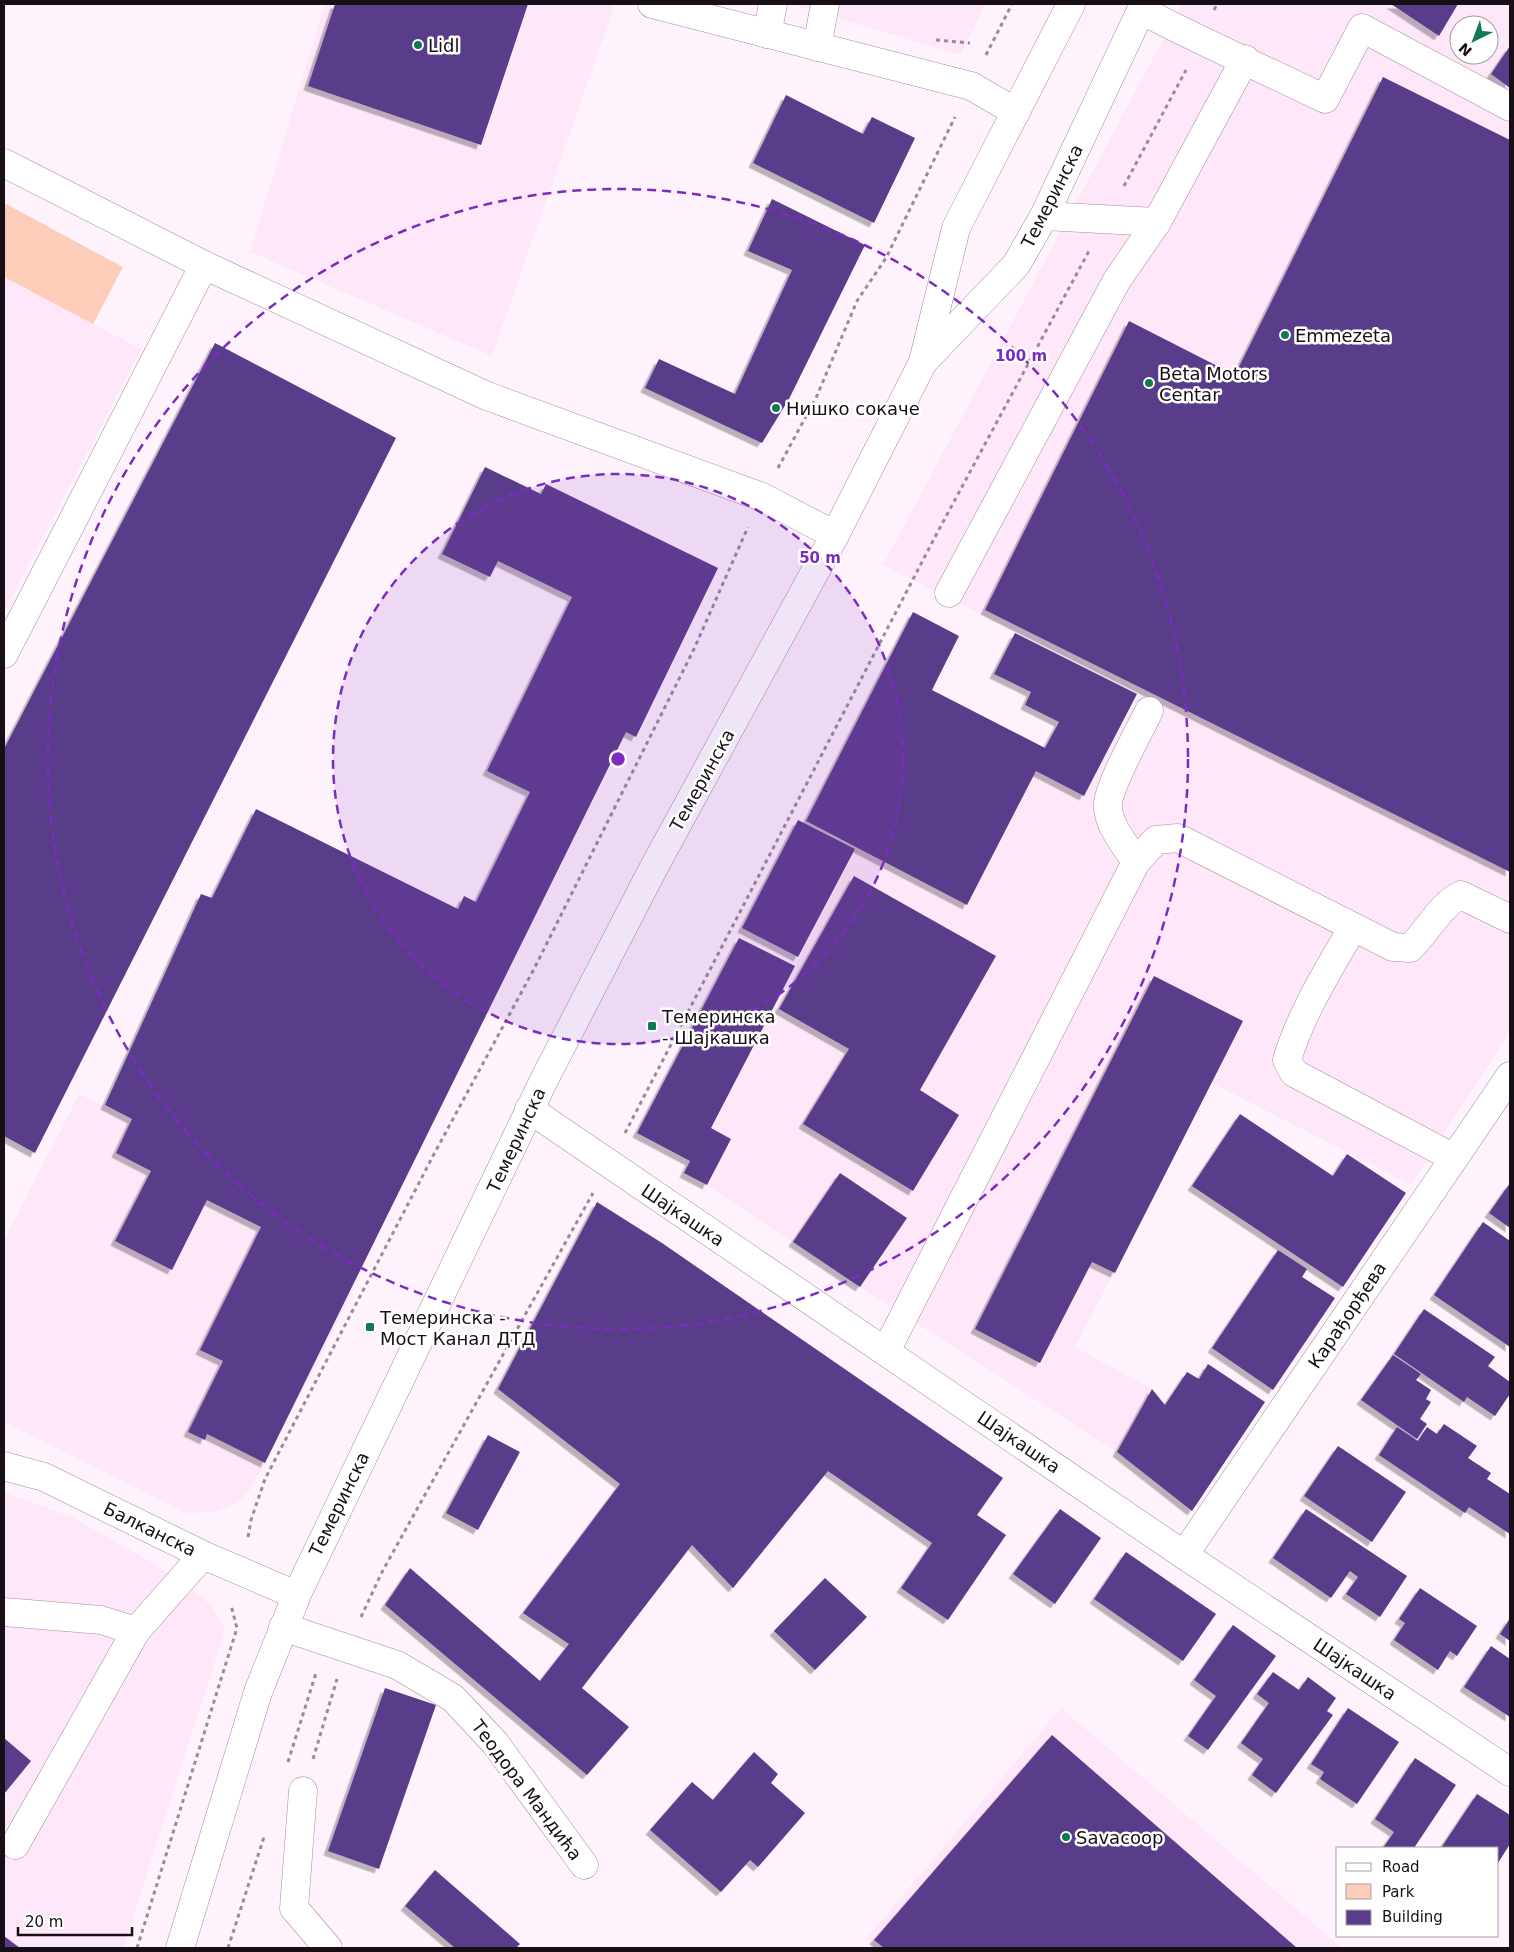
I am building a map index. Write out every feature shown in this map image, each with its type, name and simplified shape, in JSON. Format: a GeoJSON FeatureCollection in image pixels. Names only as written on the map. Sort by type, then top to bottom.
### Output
{"type":"FeatureCollection","features":[{"type":"Feature","properties":{"kind":"street"},"geometry":{"type":"LineString","coordinates":[[652,4],[970,86],[1016,112]]}},
{"type":"Feature","properties":{"kind":"street"},"geometry":{"type":"LineString","coordinates":[[767,34],[774,4]]}},
{"type":"Feature","properties":{"kind":"street"},"geometry":{"type":"LineString","coordinates":[[818,47],[825,4]]}},
{"type":"Feature","properties":{"kind":"street","name":"Темеринска"},"geometry":{"type":"LineString","coordinates":[[180,1948],[239,1752],[296,1595],[529,1109],[653,869],[835,536],[923,362],[956,228],[1071,4]]}},
{"type":"Feature","properties":{"kind":"street"},"geometry":{"type":"LineString","coordinates":[[1142,7],[1201,41],[1245,59],[1325,99],[1362,28],[1510,107]]}},
{"type":"Feature","properties":{"kind":"street","name":"Темеринска"},"geometry":{"type":"LineString","coordinates":[[923,362],[1016,265],[1044,216],[1142,7]]}},
{"type":"Feature","properties":{"kind":"street"},"geometry":{"type":"LineString","coordinates":[[949,593],[1117,280],[1157,222],[1245,59]]}},
{"type":"Feature","properties":{"kind":"street"},"geometry":{"type":"LineString","coordinates":[[4,163],[204,265],[487,396],[762,497],[835,536]]}},
{"type":"Feature","properties":{"kind":"street"},"geometry":{"type":"LineString","coordinates":[[1044,216],[1106,221],[1157,222]]}},
{"type":"Feature","properties":{"kind":"street"},"geometry":{"type":"LineString","coordinates":[[4,654],[204,265]]}},
{"type":"Feature","properties":{"kind":"street"},"geometry":{"type":"LineString","coordinates":[[1136,862],[1112,823],[1107,804],[1149,711]]}},
{"type":"Feature","properties":{"kind":"street"},"geometry":{"type":"LineString","coordinates":[[886,1351],[1136,862],[1156,840],[1178,838],[1393,947],[1410,948],[1425,934],[1449,900],[1461,895],[1510,919]]}},
{"type":"Feature","properties":{"kind":"street"},"geometry":{"type":"LineString","coordinates":[[1353,927],[1319,988],[1291,1044],[1286,1060],[1294,1073],[1454,1158]]}},
{"type":"Feature","properties":{"kind":"street","name":"Карађорђева"},"geometry":{"type":"LineString","coordinates":[[1184,1555],[1510,1076]]}},
{"type":"Feature","properties":{"kind":"street","name":"Шајкашка"},"geometry":{"type":"LineString","coordinates":[[529,1109],[1184,1555],[1510,1772]]}},
{"type":"Feature","properties":{"kind":"street","name":"Балканска"},"geometry":{"type":"LineString","coordinates":[[4,1466],[44,1477],[203,1555],[296,1595]]}},
{"type":"Feature","properties":{"kind":"street"},"geometry":{"type":"LineString","coordinates":[[15,1844],[136,1631],[203,1555]]}},
{"type":"Feature","properties":{"kind":"street"},"geometry":{"type":"LineString","coordinates":[[4,1612],[101,1620],[136,1631]]}},
{"type":"Feature","properties":{"kind":"street","name":"Теодора Мандића"},"geometry":{"type":"LineString","coordinates":[[283,1627],[397,1664],[453,1698],[496,1743],[584,1865]]}},
{"type":"Feature","properties":{"kind":"street"},"geometry":{"type":"LineString","coordinates":[[303,1791],[294,1908],[328,1948]]}},
{"type":"Feature","properties":{"kind":"path"},"geometry":{"type":"LineString","coordinates":[[993,43],[1012,4]]}},
{"type":"Feature","properties":{"kind":"path"},"geometry":{"type":"LineString","coordinates":[[303,1791],[346,1649],[382,1572],[609,1165],[936,535],[1201,41],[1217,4]]}},
{"type":"Feature","properties":{"kind":"path"},"geometry":{"type":"LineString","coordinates":[[137,1948],[237,1628],[230,1600],[242,1572],[250,1520],[265,1479],[433,1156],[538,960],[694,649],[762,497],[816,398],[857,301],[886,258],[949,130]]}},
{"type":"Feature","properties":{"kind":"shaded area"},"geometry":{"type":"Polygon","coordinates":[[[325,4],[615,4],[492,356],[250,252],[325,4]]]}},
{"type":"Feature","properties":{"kind":"shaded area"},"geometry":{"type":"Polygon","coordinates":[[[790,4],[985,4],[961,55],[790,4]]]}},
{"type":"Feature","properties":{"kind":"shaded area"},"geometry":{"type":"Polygon","coordinates":[[[1182,4],[1391,4],[1439,36],[1449,19],[1449,65],[1497,65],[1491,74],[1510,88],[1510,1031],[1411,1185],[1212,1083],[1075,1347],[1152,1389],[1117,1452],[860,1287],[707,1185],[731,1139],[711,1128],[857,848],[1036,771],[1084,796],[1139,694],[883,565],[1182,4]]]}},
{"type":"Feature","properties":{"kind":"shaded area"},"geometry":{"type":"Polygon","coordinates":[[[1458,4],[1510,4],[1510,46],[1499,62],[1499,15],[1451,15],[1458,4]]]}},
{"type":"Feature","properties":{"kind":"shaded area"},"geometry":{"type":"Polygon","coordinates":[[[4,277],[141,349],[4,612],[4,277]]]}},
{"type":"Feature","properties":{"kind":"shaded area"},"geometry":{"type":"Polygon","coordinates":[[[79,1094],[377,1239],[323,1352],[249,1491],[236,1504],[215,1512],[186,1513],[4,1422],[4,1240],[79,1094]]]}},
{"type":"Feature","properties":{"kind":"shaded area"},"geometry":{"type":"Polygon","coordinates":[[[4,1492],[72,1517],[151,1562],[201,1596],[214,1610],[225,1630],[123,1948],[4,1948],[4,1492]]]}},
{"type":"Feature","properties":{"kind":"shaded area","name":"Savacoop"},"geometry":{"type":"Polygon","coordinates":[[[1061,1708],[1342,1948],[876,1948],[866,1939],[1061,1708]]]}},
{"type":"Feature","properties":{"kind":"green space"},"geometry":{"type":"Polygon","coordinates":[[[4,203],[123,267],[93,324],[4,277],[4,203]]]}},
{"type":"Feature","properties":{"kind":"building","name":"Lidl"},"geometry":{"type":"Polygon","coordinates":[[[335,4],[528,4],[481,145],[308,86],[335,4]]]}},
{"type":"Feature","properties":{"kind":"building"},"geometry":{"type":"Polygon","coordinates":[[[1391,4],[1458,4],[1451,15],[1449,15],[1449,19],[1439,36],[1391,4]]]}},
{"type":"Feature","properties":{"kind":"building"},"geometry":{"type":"Polygon","coordinates":[[[1510,46],[1510,88],[1491,74],[1499,65],[1510,46]]]}},
{"type":"Feature","properties":{"kind":"building"},"geometry":{"type":"Polygon","coordinates":[[[1383,77],[1510,140],[1510,872],[985,610],[1129,321],[1235,375],[1383,77]]]}},
{"type":"Feature","properties":{"kind":"building"},"geometry":{"type":"Polygon","coordinates":[[[786,95],[863,134],[872,117],[915,138],[874,223],[753,163],[786,95]]]}},
{"type":"Feature","properties":{"kind":"building"},"geometry":{"type":"Polygon","coordinates":[[[772,199],[865,245],[789,399],[762,443],[645,388],[659,359],[735,394],[792,270],[748,251],[772,199]]]}},
{"type":"Feature","properties":{"kind":"building"},"geometry":{"type":"Polygon","coordinates":[[[215,343],[396,438],[35,1153],[4,1136],[4,749],[215,343]]]}},
{"type":"Feature","properties":{"kind":"building"},"geometry":{"type":"Polygon","coordinates":[[[485,467],[541,494],[546,484],[718,568],[636,737],[626,732],[265,1463],[207,1434],[205,1440],[188,1432],[223,1361],[200,1350],[261,1227],[207,1200],[172,1270],[115,1241],[151,1171],[116,1153],[132,1119],[105,1105],[201,894],[212,898],[256,809],[458,909],[464,896],[476,902],[530,792],[487,771],[572,597],[498,561],[490,577],[442,554],[485,467]]]}},
{"type":"Feature","properties":{"kind":"building"},"geometry":{"type":"Polygon","coordinates":[[[913,612],[959,636],[932,690],[1045,748],[1059,722],[1025,705],[1031,692],[994,674],[1015,633],[1137,694],[1084,796],[1036,771],[967,905],[806,821],[913,612]]]}},
{"type":"Feature","properties":{"kind":"building"},"geometry":{"type":"Polygon","coordinates":[[[798,820],[855,849],[798,957],[742,928],[798,820]]]}},
{"type":"Feature","properties":{"kind":"building"},"geometry":{"type":"Polygon","coordinates":[[[854,876],[996,956],[920,1090],[959,1115],[913,1191],[803,1124],[849,1049],[779,1009],[854,876]]]}},
{"type":"Feature","properties":{"kind":"building"},"geometry":{"type":"Polygon","coordinates":[[[739,938],[795,966],[711,1128],[731,1139],[707,1185],[684,1173],[690,1161],[637,1133],[739,938]]]}},
{"type":"Feature","properties":{"kind":"building"},"geometry":{"type":"Polygon","coordinates":[[[1154,976],[1243,1021],[1115,1273],[1092,1262],[1040,1363],[975,1329],[1154,976]]]}},
{"type":"Feature","properties":{"kind":"building"},"geometry":{"type":"Polygon","coordinates":[[[1240,1114],[1333,1176],[1347,1154],[1406,1193],[1343,1287],[1192,1186],[1240,1114]]]}},
{"type":"Feature","properties":{"kind":"building"},"geometry":{"type":"Polygon","coordinates":[[[840,1173],[907,1218],[860,1287],[793,1242],[840,1173]]]}},
{"type":"Feature","properties":{"kind":"building"},"geometry":{"type":"Polygon","coordinates":[[[1510,1183],[1510,1228],[1489,1213],[1510,1183]]]}},
{"type":"Feature","properties":{"kind":"building"},"geometry":{"type":"Polygon","coordinates":[[[597,1202],[662,1243],[1003,1478],[977,1515],[1006,1535],[948,1620],[901,1588],[932,1543],[828,1471],[733,1588],[692,1545],[582,1688],[629,1727],[587,1775],[385,1605],[410,1568],[540,1681],[569,1644],[523,1613],[620,1484],[498,1389],[597,1202]]]}},
{"type":"Feature","properties":{"kind":"building"},"geometry":{"type":"Polygon","coordinates":[[[1483,1222],[1510,1241],[1510,1347],[1434,1295],[1483,1222]]]}},
{"type":"Feature","properties":{"kind":"building"},"geometry":{"type":"Polygon","coordinates":[[[1278,1250],[1307,1269],[1302,1277],[1335,1298],[1273,1390],[1212,1348],[1278,1250]]]}},
{"type":"Feature","properties":{"kind":"building"},"geometry":{"type":"Polygon","coordinates":[[[1424,1309],[1495,1357],[1488,1366],[1510,1382],[1510,1394],[1495,1416],[1467,1397],[1464,1402],[1394,1354],[1424,1309]]]}},
{"type":"Feature","properties":{"kind":"building"},"geometry":{"type":"Polygon","coordinates":[[[1393,1355],[1421,1374],[1416,1380],[1431,1390],[1426,1399],[1431,1402],[1420,1419],[1427,1424],[1417,1439],[1361,1400],[1393,1355]]]}},
{"type":"Feature","properties":{"kind":"building"},"geometry":{"type":"Polygon","coordinates":[[[1208,1364],[1265,1402],[1192,1511],[1117,1452],[1152,1389],[1165,1405],[1187,1372],[1199,1379],[1208,1364]]]}},
{"type":"Feature","properties":{"kind":"building"},"geometry":{"type":"Polygon","coordinates":[[[1444,1424],[1477,1446],[1468,1458],[1491,1473],[1487,1479],[1510,1494],[1510,1534],[1469,1507],[1465,1513],[1379,1455],[1397,1427],[1418,1441],[1427,1427],[1437,1434],[1444,1424]]]}},
{"type":"Feature","properties":{"kind":"building"},"geometry":{"type":"Polygon","coordinates":[[[488,1435],[520,1452],[478,1530],[446,1513],[488,1435]]]}},
{"type":"Feature","properties":{"kind":"building"},"geometry":{"type":"Polygon","coordinates":[[[1338,1446],[1406,1492],[1372,1542],[1304,1496],[1338,1446]]]}},
{"type":"Feature","properties":{"kind":"building"},"geometry":{"type":"Polygon","coordinates":[[[1060,1509],[1101,1538],[1055,1604],[1013,1574],[1060,1509]]]}},
{"type":"Feature","properties":{"kind":"building"},"geometry":{"type":"Polygon","coordinates":[[[1306,1509],[1407,1576],[1380,1617],[1346,1594],[1358,1577],[1350,1571],[1331,1598],[1273,1558],[1306,1509]]]}},
{"type":"Feature","properties":{"kind":"building"},"geometry":{"type":"Polygon","coordinates":[[[1126,1552],[1216,1614],[1183,1661],[1094,1599],[1126,1552]]]}},
{"type":"Feature","properties":{"kind":"building"},"geometry":{"type":"Polygon","coordinates":[[[825,1578],[867,1617],[815,1670],[774,1631],[825,1578]]]}},
{"type":"Feature","properties":{"kind":"building"},"geometry":{"type":"Polygon","coordinates":[[[1420,1588],[1477,1626],[1457,1656],[1450,1651],[1438,1670],[1394,1640],[1405,1623],[1399,1619],[1420,1588]]]}},
{"type":"Feature","properties":{"kind":"building"},"geometry":{"type":"Polygon","coordinates":[[[1510,1618],[1510,1641],[1500,1634],[1510,1618]]]}},
{"type":"Feature","properties":{"kind":"building"},"geometry":{"type":"Polygon","coordinates":[[[1233,1625],[1276,1656],[1208,1750],[1188,1736],[1216,1696],[1194,1680],[1233,1625]]]}},
{"type":"Feature","properties":{"kind":"building"},"geometry":{"type":"Polygon","coordinates":[[[1491,1646],[1510,1659],[1510,1717],[1464,1687],[1491,1646]]]}},
{"type":"Feature","properties":{"kind":"building"},"geometry":{"type":"Polygon","coordinates":[[[1273,1672],[1299,1690],[1308,1677],[1336,1698],[1327,1711],[1333,1715],[1276,1793],[1252,1775],[1263,1759],[1241,1743],[1269,1703],[1257,1694],[1273,1672]]]}},
{"type":"Feature","properties":{"kind":"building"},"geometry":{"type":"Polygon","coordinates":[[[385,1688],[436,1705],[379,1869],[328,1851],[385,1688]]]}},
{"type":"Feature","properties":{"kind":"building"},"geometry":{"type":"Polygon","coordinates":[[[1348,1708],[1399,1742],[1357,1804],[1320,1779],[1324,1772],[1311,1764],[1348,1708]]]}},
{"type":"Feature","properties":{"kind":"building","name":"Savacoop"},"geometry":{"type":"Polygon","coordinates":[[[1052,1735],[1297,1948],[884,1948],[874,1940],[1052,1735]]]}},
{"type":"Feature","properties":{"kind":"building"},"geometry":{"type":"Polygon","coordinates":[[[4,1738],[31,1761],[4,1794],[4,1738]]]}},
{"type":"Feature","properties":{"kind":"building"},"geometry":{"type":"Polygon","coordinates":[[[754,1752],[778,1774],[771,1783],[805,1813],[758,1867],[750,1860],[721,1892],[650,1830],[692,1782],[713,1800],[754,1752]]]}},
{"type":"Feature","properties":{"kind":"building"},"geometry":{"type":"Polygon","coordinates":[[[1415,1758],[1456,1785],[1415,1847],[1384,1847],[1394,1832],[1375,1819],[1415,1758]]]}},
{"type":"Feature","properties":{"kind":"building"},"geometry":{"type":"Polygon","coordinates":[[[1477,1794],[1510,1815],[1510,1844],[1499,1861],[1499,1847],[1442,1847],[1477,1794]]]}},
{"type":"Feature","properties":{"kind":"building"},"geometry":{"type":"Polygon","coordinates":[[[435,1870],[520,1944],[516,1948],[455,1948],[405,1906],[435,1870]]]}},
{"type":"Feature","properties":{"kind":"building"},"geometry":{"type":"Polygon","coordinates":[[[4,1936],[20,1948],[4,1948],[4,1936]]]}},
{"type":"Feature","properties":{"kind":"place","name":"Lidl"},"geometry":{"type":"Point","coordinates":[418,45]}},
{"type":"Feature","properties":{"kind":"place","name":"Emmezeta"},"geometry":{"type":"Point","coordinates":[1285,335]}},
{"type":"Feature","properties":{"kind":"place","name":"Beta Motors Centar"},"geometry":{"type":"Point","coordinates":[1149,383]}},
{"type":"Feature","properties":{"kind":"place","name":"Нишко сокаче"},"geometry":{"type":"Point","coordinates":[776,408]}},
{"type":"Feature","properties":{"kind":"place","name":"Темеринска - Шајкашка"},"geometry":{"type":"Point","coordinates":[652,1026]}},
{"type":"Feature","properties":{"kind":"place","name":"Темеринска - Мост Канал ДТД"},"geometry":{"type":"Point","coordinates":[370,1327]}},
{"type":"Feature","properties":{"kind":"place","name":"Savacoop"},"geometry":{"type":"Point","coordinates":[1066,1837]}}]}
